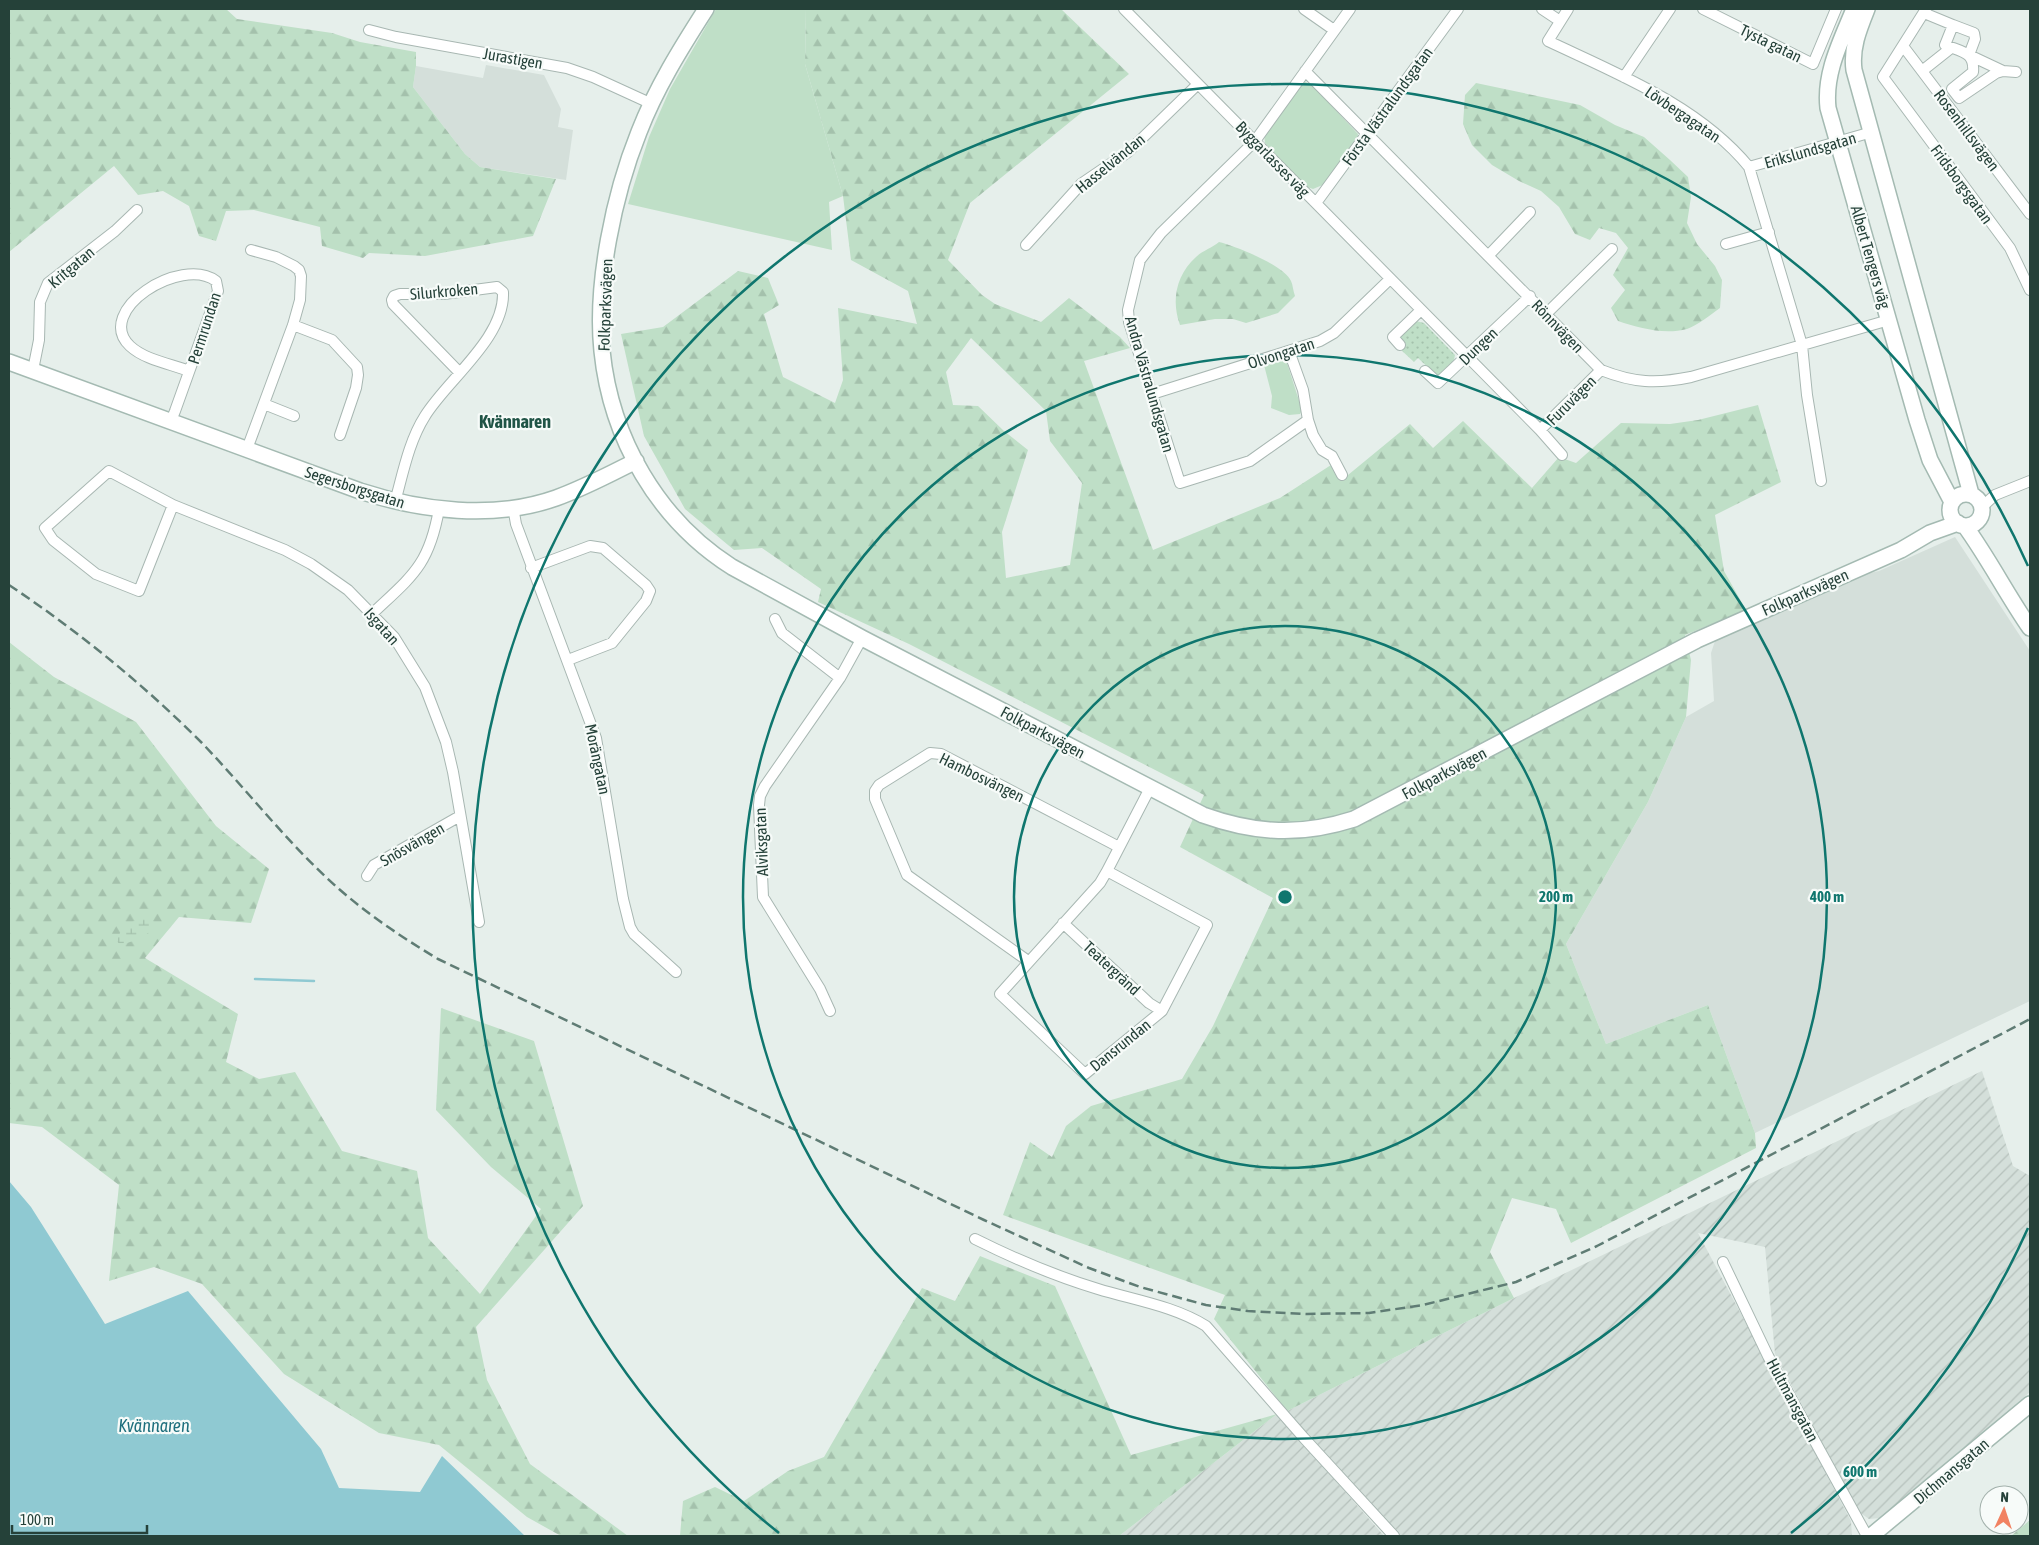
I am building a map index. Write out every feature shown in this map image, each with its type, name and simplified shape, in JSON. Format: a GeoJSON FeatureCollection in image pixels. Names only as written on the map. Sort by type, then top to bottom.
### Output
{"type":"FeatureCollection","features":[{"type":"Feature","properties":{"kind":"main road","name":"Folkparksvägen"},"geometry":{"type":"LineString","coordinates":[[706,9],[680,50],[652,104],[628,163],[616,205],[609,241],[602,305],[602,351],[612,404],[622,433],[649,486],[667,512],[712,554],[767,587],[1203,815],[1230,825],[1257,830],[1306,830],[1330,826],[1354,818],[1396,798],[1697,640],[1902,550],[1972,511]]}},
{"type":"Feature","properties":{"kind":"main road","name":"Albert Tengers väg"},"geometry":{"type":"LineString","coordinates":[[1854,9],[1831,68],[1827,86],[1828,108],[1930,460],[1951,504],[1951,516],[1972,511]]}},
{"type":"Feature","properties":{"kind":"main road"},"geometry":{"type":"LineString","coordinates":[[1867,9],[1856,38],[1853,61],[1972,511],[1990,562],[2030,628]]}},
{"type":"Feature","properties":{"kind":"main road","name":"Segersborgsgatan"},"geometry":{"type":"LineString","coordinates":[[9,362],[360,491],[395,502],[438,509],[474,511],[513,507],[554,499],[586,486],[636,461]]}},
{"type":"Feature","properties":{"kind":"main road"},"geometry":{"type":"LineString","coordinates":[[1951,504],[1960,494],[1972,511]]}},
{"type":"Feature","properties":{"kind":"main road","name":"Folkparksvägen"},"geometry":{"type":"LineString","coordinates":[[1930,533],[1951,504]]}},
{"type":"Feature","properties":{"kind":"main road","name":"Dichmansgatan"},"geometry":{"type":"LineString","coordinates":[[1871,1536],[2030,1404]]}},
{"type":"Feature","properties":{"kind":"street","name":"Byggarlasses väg"},"geometry":{"type":"LineString","coordinates":[[1124,9],[1562,454]]}},
{"type":"Feature","properties":{"kind":"street"},"geometry":{"type":"LineString","coordinates":[[1304,9],[1334,30]]}},
{"type":"Feature","properties":{"kind":"street","name":"Andra Västralundsgatan"},"geometry":{"type":"LineString","coordinates":[[1308,420],[1250,461],[1180,483],[1129,322],[1128,310],[1140,260],[1161,233],[1255,140],[1350,9]]}},
{"type":"Feature","properties":{"kind":"street","name":"Första Västralundsgatan"},"geometry":{"type":"LineString","coordinates":[[1316,203],[1458,9]]}},
{"type":"Feature","properties":{"kind":"street"},"geometry":{"type":"LineString","coordinates":[[1542,9],[1560,21],[1568,9]]}},
{"type":"Feature","properties":{"kind":"street"},"geometry":{"type":"LineString","coordinates":[[1624,77],[1670,9]]}},
{"type":"Feature","properties":{"kind":"street","name":"Tysta gatan"},"geometry":{"type":"LineString","coordinates":[[1703,9],[1813,64],[1836,9]]}},
{"type":"Feature","properties":{"kind":"street"},"geometry":{"type":"LineString","coordinates":[[1903,46],[1925,11],[1954,26],[1974,33],[1975,39],[1969,55]]}},
{"type":"Feature","properties":{"kind":"street","name":"Lövbergagatan"},"geometry":{"type":"LineString","coordinates":[[1560,21],[1548,42],[1661,96],[1734,148],[1749,168],[1802,345],[1807,395],[1821,481]]}},
{"type":"Feature","properties":{"kind":"street"},"geometry":{"type":"LineString","coordinates":[[1954,26],[1945,45],[2003,71]]}},
{"type":"Feature","properties":{"kind":"street","name":"Jurastigen"},"geometry":{"type":"LineString","coordinates":[[369,30],[396,37],[567,68],[593,77],[652,104]]}},
{"type":"Feature","properties":{"kind":"street","name":"Rosenhillsvägen"},"geometry":{"type":"LineString","coordinates":[[1903,46],[2030,214]]}},
{"type":"Feature","properties":{"kind":"street","name":"Fridsborgsgatan"},"geometry":{"type":"LineString","coordinates":[[1903,46],[1883,77],[2010,248],[2030,290]]}},
{"type":"Feature","properties":{"kind":"street"},"geometry":{"type":"LineString","coordinates":[[1922,71],[1950,48]]}},
{"type":"Feature","properties":{"kind":"street"},"geometry":{"type":"LineString","coordinates":[[1969,55],[1974,62],[1974,72],[1977,78],[1986,81]]}},
{"type":"Feature","properties":{"kind":"street","name":"Rönnvägen"},"geometry":{"type":"LineString","coordinates":[[1305,71],[1530,296],[1601,370],[1640,382],[1666,382],[1691,377],[1889,320]]}},
{"type":"Feature","properties":{"kind":"street"},"geometry":{"type":"LineString","coordinates":[[1974,72],[1952,88],[1959,98],[1996,73],[2003,71],[2016,72]]}},
{"type":"Feature","properties":{"kind":"street","name":"Hasselvändan"},"geometry":{"type":"LineString","coordinates":[[1026,245],[1081,184],[1128,152],[1198,84]]}},
{"type":"Feature","properties":{"kind":"street","name":"Erikslundsgatan"},"geometry":{"type":"LineString","coordinates":[[1749,168],[1872,132]]}},
{"type":"Feature","properties":{"kind":"street","name":"Kritgatan"},"geometry":{"type":"LineString","coordinates":[[33,370],[39,340],[40,302],[48,283],[116,231],[137,210]]}},
{"type":"Feature","properties":{"kind":"street"},"geometry":{"type":"LineString","coordinates":[[1488,256],[1530,212]]}},
{"type":"Feature","properties":{"kind":"street"},"geometry":{"type":"LineString","coordinates":[[1726,244],[1769,232]]}},
{"type":"Feature","properties":{"kind":"street"},"geometry":{"type":"LineString","coordinates":[[1546,314],[1612,249]]}},
{"type":"Feature","properties":{"kind":"street"},"geometry":{"type":"LineString","coordinates":[[247,449],[293,325],[300,300],[301,276],[299,270],[276,257],[251,250]]}},
{"type":"Feature","properties":{"kind":"street","name":"Permrundan"},"geometry":{"type":"LineString","coordinates":[[171,421],[190,371],[218,291],[216,281],[212,278],[186,275],[156,284],[137,298],[126,310],[122,327],[126,342],[139,352],[190,371]]}},
{"type":"Feature","properties":{"kind":"street","name":"Olvongatan"},"geometry":{"type":"LineString","coordinates":[[1152,394],[1320,341],[1334,333],[1390,279]]}},
{"type":"Feature","properties":{"kind":"street","name":"Silurkroken"},"geometry":{"type":"LineString","coordinates":[[395,502],[417,431],[434,403],[472,360],[501,309],[503,292],[496,287],[486,287],[444,294],[400,294],[394,296],[393,304],[460,373]]}},
{"type":"Feature","properties":{"kind":"street","name":"Dungen"},"geometry":{"type":"LineString","coordinates":[[1425,371],[1438,383],[1530,296]]}},
{"type":"Feature","properties":{"kind":"street"},"geometry":{"type":"LineString","coordinates":[[1400,344],[1393,337],[1421,310]]}},
{"type":"Feature","properties":{"kind":"street"},"geometry":{"type":"LineString","coordinates":[[293,325],[332,340],[357,367],[356,388],[340,435]]}},
{"type":"Feature","properties":{"kind":"street"},"geometry":{"type":"LineString","coordinates":[[1290,351],[1303,390],[1308,420],[1322,450],[1332,456],[1342,475]]}},
{"type":"Feature","properties":{"kind":"street","name":"Furuvägen"},"geometry":{"type":"LineString","coordinates":[[1540,430],[1601,370]]}},
{"type":"Feature","properties":{"kind":"street"},"geometry":{"type":"LineString","coordinates":[[264,404],[294,416]]}},
{"type":"Feature","properties":{"kind":"street","name":"Isgatan"},"geometry":{"type":"LineString","coordinates":[[173,505],[139,591],[96,574],[53,540],[45,528],[109,471],[173,505],[285,550],[311,564],[330,576],[372,614],[394,637],[425,687],[446,742],[479,922]]}},
{"type":"Feature","properties":{"kind":"street","name":"Folkparksvägen"},"geometry":{"type":"LineString","coordinates":[[1972,511],[1995,495],[2030,481]]}},
{"type":"Feature","properties":{"kind":"street","name":"Morängatan"},"geometry":{"type":"LineString","coordinates":[[513,507],[516,524],[531,568],[568,660],[596,738],[623,899],[630,927],[634,934],[676,972]]}},
{"type":"Feature","properties":{"kind":"street"},"geometry":{"type":"LineString","coordinates":[[372,614],[413,575],[424,559],[432,542],[438,509]]}},
{"type":"Feature","properties":{"kind":"street"},"geometry":{"type":"LineString","coordinates":[[531,568],[590,546],[603,548],[646,585],[650,591],[646,601],[612,643],[568,660]]}},
{"type":"Feature","properties":{"kind":"street"},"geometry":{"type":"LineString","coordinates":[[775,619],[782,633],[840,678]]}},
{"type":"Feature","properties":{"kind":"street","name":"Alviksgatan"},"geometry":{"type":"LineString","coordinates":[[830,1011],[820,989],[763,897],[759,805],[760,796],[765,786],[840,678],[862,638]]}},
{"type":"Feature","properties":{"kind":"street","name":"Hambosvängen"},"geometry":{"type":"LineString","coordinates":[[1028,961],[907,875],[875,799],[879,784],[930,754],[941,754],[1119,847]]}},
{"type":"Feature","properties":{"kind":"street","name":"Dansrundan"},"geometry":{"type":"LineString","coordinates":[[1107,871],[1207,925],[1162,1011],[1085,1074],[1000,994],[1100,883],[1150,788]]}},
{"type":"Feature","properties":{"kind":"street","name":"Snösvängen"},"geometry":{"type":"LineString","coordinates":[[367,876],[374,865],[460,816]]}},
{"type":"Feature","properties":{"kind":"street","name":"Teatergränd"},"geometry":{"type":"LineString","coordinates":[[1063,923],[1149,1003],[1162,1011]]}},
{"type":"Feature","properties":{"kind":"street"},"geometry":{"type":"LineString","coordinates":[[975,1239],[1018,1260],[1097,1288],[1174,1311],[1191,1317],[1206,1326],[1394,1536]]}},
{"type":"Feature","properties":{"kind":"street","name":"Hultmansgatan"},"geometry":{"type":"LineString","coordinates":[[1723,1262],[1768,1356],[1868,1536]]}},
{"type":"Feature","properties":{"kind":"shaded area"},"geometry":{"type":"Polygon","coordinates":[[[486,65],[544,75],[561,109],[558,127],[573,130],[566,180],[480,167],[465,154],[413,87],[416,66],[483,78],[486,65]]]}},
{"type":"Feature","properties":{"kind":"shaded area"},"geometry":{"type":"Polygon","coordinates":[[[1955,537],[2030,651],[2030,1001],[1755,1133],[1708,1005],[1606,1044],[1566,944],[1648,802],[1686,717],[1714,701],[1711,653],[1716,638],[1860,575],[1879,571],[1955,537]]]}},
{"type":"Feature","properties":{"kind":"shaded area"},"geometry":{"type":"Polygon","coordinates":[[[1982,1071],[2013,1166],[2030,1176],[2030,1392],[1880,1518],[1869,1519],[1859,1512],[1775,1354],[1765,1247],[1698,1233],[1851,1521],[1852,1536],[1398,1536],[1287,1411],[1514,1298],[1982,1071]]]}},
{"type":"Feature","properties":{"kind":"shaded area"},"geometry":{"type":"Polygon","coordinates":[[[1277,1414],[1384,1536],[1119,1536],[1277,1414]]]}},
{"type":"Feature","properties":{"kind":"green space"},"geometry":{"type":"Polygon","coordinates":[[[9,9],[226,9],[237,19],[332,33],[360,42],[416,52],[413,87],[465,154],[480,167],[556,179],[533,236],[425,256],[369,253],[363,258],[322,246],[320,227],[254,210],[226,211],[216,241],[199,236],[189,206],[163,191],[138,195],[114,166],[9,252],[9,9]]]}},
{"type":"Feature","properties":{"kind":"green space"},"geometry":{"type":"Polygon","coordinates":[[[716,9],[806,9],[805,64],[843,196],[829,202],[832,250],[628,204],[649,137],[670,89],[716,9]]]}},
{"type":"Feature","properties":{"kind":"green space"},"geometry":{"type":"Polygon","coordinates":[[[806,9],[1061,9],[1129,74],[970,203],[948,260],[982,295],[995,304],[1041,322],[1069,298],[1120,337],[1130,348],[1084,361],[1153,550],[1280,498],[1331,465],[1348,475],[1410,424],[1433,448],[1463,421],[1532,488],[1559,457],[1576,463],[1621,423],[1670,424],[1698,420],[1758,405],[1781,482],[1715,515],[1724,571],[1746,610],[1685,635],[1691,660],[1686,717],[1648,802],[1566,944],[1606,1044],[1708,1005],[1755,1133],[1756,1148],[1571,1243],[1556,1209],[1512,1198],[1490,1252],[1514,1298],[1287,1411],[1214,1319],[1225,1295],[1003,1215],[1030,1142],[1052,1157],[1066,1126],[1091,1106],[1182,1079],[1213,1026],[1273,898],[1180,847],[1204,795],[909,644],[818,602],[821,589],[762,548],[734,550],[685,509],[644,436],[621,334],[663,327],[738,271],[768,278],[779,305],[764,314],[783,377],[835,403],[843,380],[838,308],[917,324],[908,291],[851,260],[843,196],[805,64],[806,9]],[[971,338],[946,372],[953,405],[978,406],[1004,431],[1028,450],[1002,532],[1006,578],[1070,565],[1082,483],[1050,441],[1046,411],[971,338]]]}},
{"type":"Feature","properties":{"kind":"green space"},"geometry":{"type":"Polygon","coordinates":[[[1304,81],[1313,86],[1358,134],[1357,140],[1325,184],[1313,189],[1304,186],[1265,143],[1264,134],[1304,81]]]}},
{"type":"Feature","properties":{"kind":"green space"},"geometry":{"type":"Polygon","coordinates":[[[1476,83],[1580,105],[1615,125],[1644,137],[1670,160],[1688,177],[1691,197],[1687,223],[1697,244],[1715,266],[1722,280],[1720,308],[1695,325],[1678,331],[1652,330],[1618,321],[1611,308],[1625,290],[1613,275],[1628,248],[1616,233],[1599,228],[1590,240],[1575,234],[1559,207],[1541,191],[1492,165],[1472,145],[1463,124],[1465,95],[1476,83]]]}},
{"type":"Feature","properties":{"kind":"green space"},"geometry":{"type":"Polygon","coordinates":[[[1219,242],[1247,252],[1279,269],[1291,281],[1295,296],[1278,313],[1246,323],[1233,319],[1215,319],[1180,325],[1177,316],[1176,298],[1180,280],[1189,264],[1196,257],[1219,242]]]}},
{"type":"Feature","properties":{"kind":"green space"},"geometry":{"type":"Polygon","coordinates":[[[1416,321],[1424,323],[1455,355],[1454,360],[1438,377],[1418,358],[1414,362],[1400,349],[1406,344],[1400,337],[1416,321]]]}},
{"type":"Feature","properties":{"kind":"green space"},"geometry":{"type":"Polygon","coordinates":[[[1281,358],[1287,363],[1302,410],[1300,414],[1289,415],[1271,408],[1272,396],[1264,365],[1281,358]]]}},
{"type":"Feature","properties":{"kind":"green space"},"geometry":{"type":"Polygon","coordinates":[[[9,642],[54,677],[136,722],[216,826],[269,869],[251,923],[179,917],[145,958],[238,1014],[226,1062],[259,1079],[295,1072],[342,1151],[417,1171],[428,1238],[480,1294],[541,1209],[491,1167],[436,1110],[441,1008],[534,1041],[583,1206],[476,1327],[487,1380],[530,1464],[628,1536],[561,1536],[527,1517],[439,1445],[379,1433],[284,1374],[202,1284],[154,1267],[109,1281],[119,1185],[42,1127],[9,1123],[9,642]]]}},
{"type":"Feature","properties":{"kind":"green space"},"geometry":{"type":"Polygon","coordinates":[[[147,918],[154,922],[146,935],[120,945],[117,941],[119,935],[128,924],[147,918]]]}},
{"type":"Feature","properties":{"kind":"green space"},"geometry":{"type":"Polygon","coordinates":[[[980,1256],[1055,1286],[1131,1455],[1277,1414],[1119,1536],[680,1536],[683,1501],[715,1487],[744,1501],[788,1471],[824,1457],[922,1288],[955,1301],[980,1256]]]}},
{"type":"Feature","properties":{"kind":"green space"},"geometry":{"type":"Polygon","coordinates":[[[2029,1521],[2030,1536],[2011,1536],[2029,1535],[2029,1521]]]}},
{"type":"Feature","properties":{"kind":"water","name":"Kvännaren"},"geometry":{"type":"Polygon","coordinates":[[[9,1181],[31,1207],[105,1324],[188,1291],[321,1449],[339,1488],[420,1492],[442,1456],[525,1536],[9,1536],[9,1181]]]}},
{"type":"Feature","properties":{"kind":"waterway"},"geometry":{"type":"LineString","coordinates":[[255,979],[314,981]]}},
{"type":"Feature","properties":{"kind":"railway"},"geometry":{"type":"LineString","coordinates":[[9,585],[109,659],[180,721],[303,854],[339,889],[387,926],[438,959],[984,1220],[1089,1268],[1140,1287],[1206,1305],[1248,1311],[1307,1314],[1369,1313],[1423,1305],[1516,1282],[1597,1246],[2030,1019]]}},
{"type":"Feature","properties":{"kind":"district","name":"Kvännaren"},"geometry":{"type":"Point","coordinates":[515,421]}}]}
